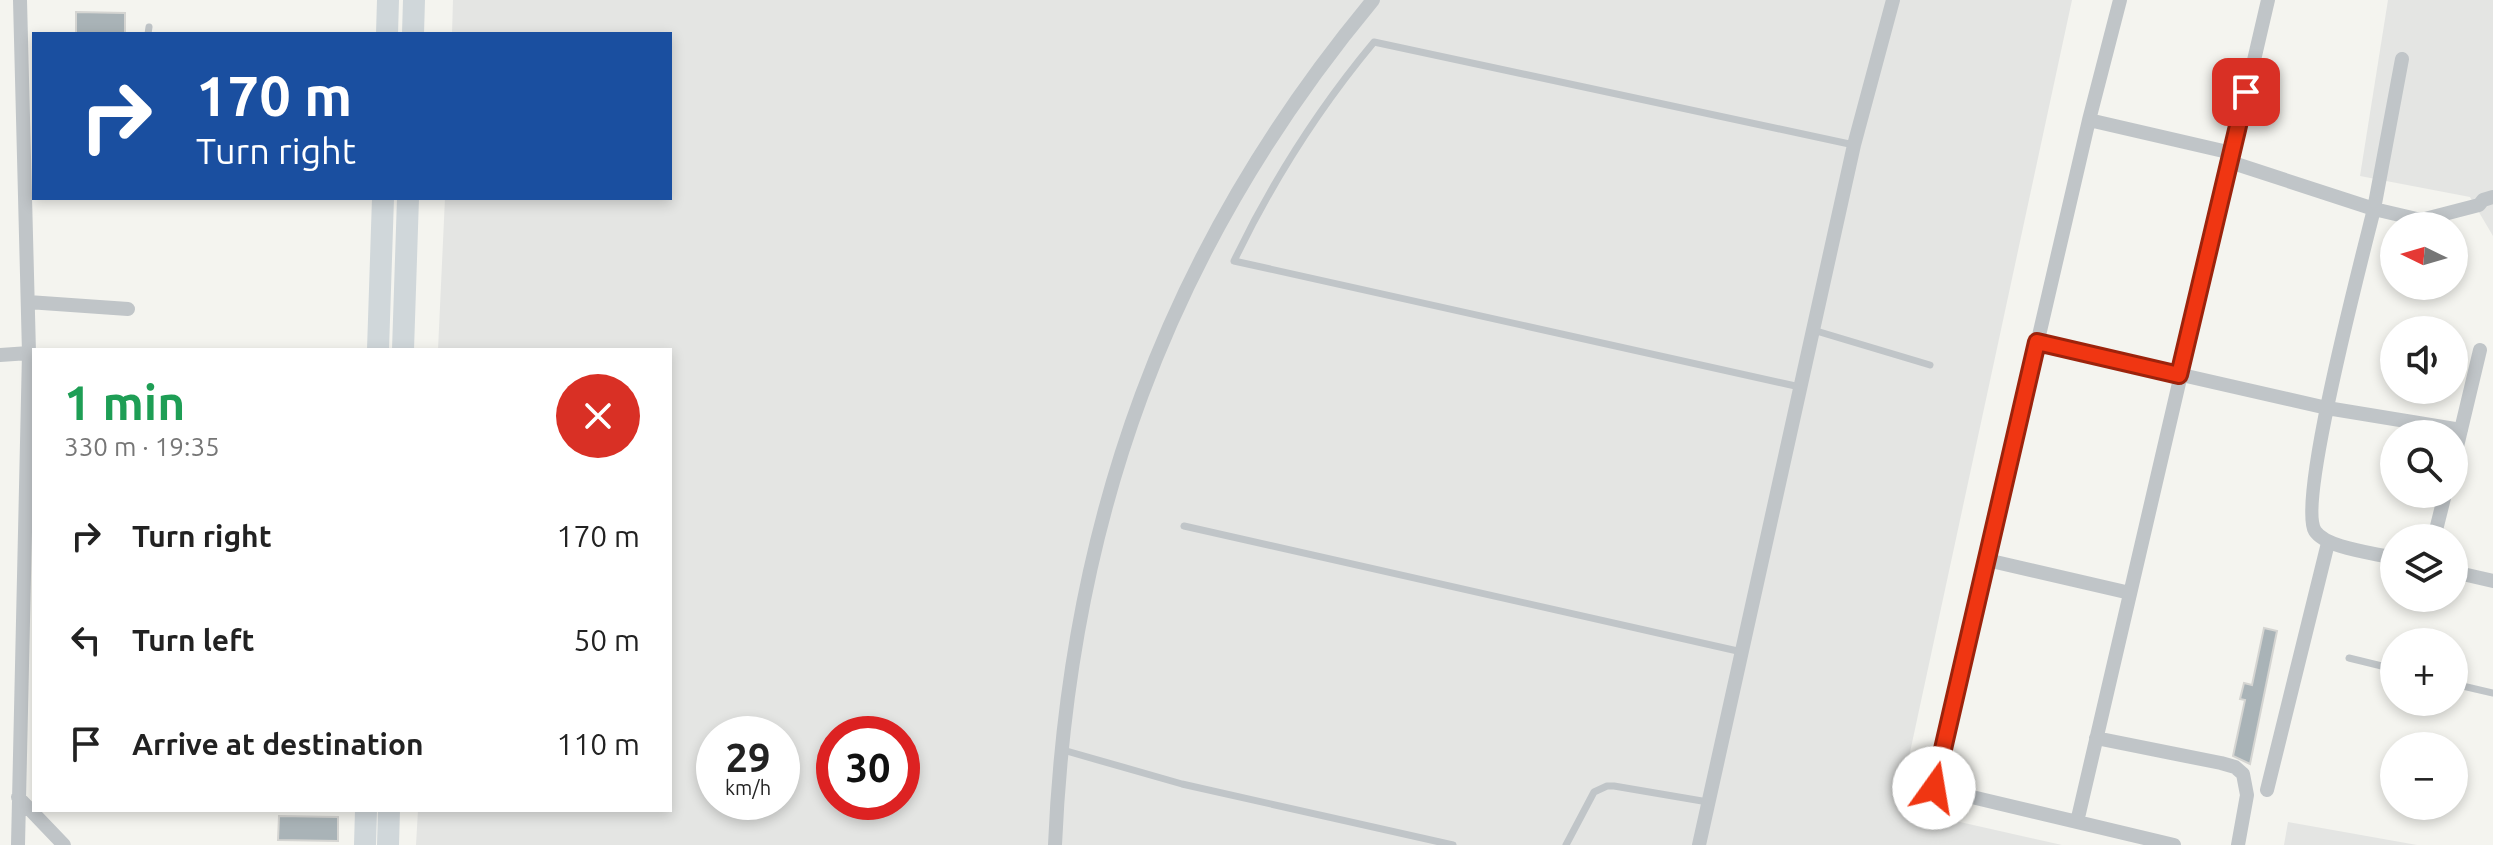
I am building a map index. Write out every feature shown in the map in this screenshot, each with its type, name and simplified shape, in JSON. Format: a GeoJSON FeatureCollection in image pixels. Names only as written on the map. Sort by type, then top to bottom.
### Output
{"type":"FeatureCollection","features":[{"type":"Feature","properties":{"kind":"main road"},"geometry":{"type":"LineString","coordinates":[[387,32],[388,0]]}},
{"type":"Feature","properties":{"kind":"main road"},"geometry":{"type":"LineString","coordinates":[[413,32],[414,0]]}},
{"type":"Feature","properties":{"kind":"main road"},"geometry":{"type":"LineString","coordinates":[[378,348],[383,200]]}},
{"type":"Feature","properties":{"kind":"main road"},"geometry":{"type":"LineString","coordinates":[[403,348],[408,200]]}},
{"type":"Feature","properties":{"kind":"main road"},"geometry":{"type":"LineString","coordinates":[[365,845],[366,812]]}},
{"type":"Feature","properties":{"kind":"main road"},"geometry":{"type":"LineString","coordinates":[[388,845],[389,812]]}},
{"type":"Feature","properties":{"kind":"street"},"geometry":{"type":"LineString","coordinates":[[18,845],[18,797],[28,682],[29,353],[20,0]]}},
{"type":"Feature","properties":{"kind":"street"},"geometry":{"type":"LineString","coordinates":[[1055,845],[1061,749],[1075,636],[1094,546],[1120,452],[1148,377],[1186,285],[1245,181],[1303,87],[1373,0]]}},
{"type":"Feature","properties":{"kind":"street"},"geometry":{"type":"LineString","coordinates":[[1699,845],[1854,145],[1893,0]]}},
{"type":"Feature","properties":{"kind":"street"},"geometry":{"type":"LineString","coordinates":[[2120,0],[2089,120],[1934,788],[2174,845]]}},
{"type":"Feature","properties":{"kind":"street"},"geometry":{"type":"LineString","coordinates":[[2077,822],[2268,0]]}},
{"type":"Feature","properties":{"kind":"street"},"geometry":{"type":"LineString","coordinates":[[2380,555],[2328,543],[2316,533],[2311,522],[2327,408],[2374,209],[2402,59]]}},
{"type":"Feature","properties":{"kind":"street"},"geometry":{"type":"LineString","coordinates":[[2089,120],[2231,158],[2374,209],[2421,220],[2479,205],[2493,197]]}},
{"type":"Feature","properties":{"kind":"street"},"geometry":{"type":"LineString","coordinates":[[28,302],[128,309]]}},
{"type":"Feature","properties":{"kind":"street"},"geometry":{"type":"LineString","coordinates":[[2037,342],[2327,408],[2400,420]]}},
{"type":"Feature","properties":{"kind":"street"},"geometry":{"type":"LineString","coordinates":[[2463,420],[2480,350]]}},
{"type":"Feature","properties":{"kind":"street"},"geometry":{"type":"LineString","coordinates":[[0,355],[29,353]]}},
{"type":"Feature","properties":{"kind":"street"},"geometry":{"type":"LineString","coordinates":[[2267,790],[2328,543]]}},
{"type":"Feature","properties":{"kind":"street"},"geometry":{"type":"LineString","coordinates":[[1987,560],[2130,593]]}},
{"type":"Feature","properties":{"kind":"street"},"geometry":{"type":"LineString","coordinates":[[2468,575],[2493,581]]}},
{"type":"Feature","properties":{"kind":"street"},"geometry":{"type":"LineString","coordinates":[[2096,738],[2235,767],[2243,774],[2247,795],[2238,845]]}},
{"type":"Feature","properties":{"kind":"street"},"geometry":{"type":"LineString","coordinates":[[18,797],[32,812]]}},
{"type":"Feature","properties":{"kind":"street"},"geometry":{"type":"LineString","coordinates":[[32,812],[64,845]]}},
{"type":"Feature","properties":{"kind":"lane"},"geometry":{"type":"LineString","coordinates":[[1800,387],[1234,261],[1274,185],[1314,123],[1374,42],[1854,145]]}},
{"type":"Feature","properties":{"kind":"lane"},"geometry":{"type":"LineString","coordinates":[[1813,330],[1930,365]]}},
{"type":"Feature","properties":{"kind":"lane"},"geometry":{"type":"LineString","coordinates":[[1184,526],[1742,652]]}},
{"type":"Feature","properties":{"kind":"lane"},"geometry":{"type":"LineString","coordinates":[[2349,658],[2380,666]]}},
{"type":"Feature","properties":{"kind":"lane"},"geometry":{"type":"LineString","coordinates":[[2468,687],[2493,693]]}},
{"type":"Feature","properties":{"kind":"lane"},"geometry":{"type":"LineString","coordinates":[[1061,749],[1182,784],[1453,845]]}},
{"type":"Feature","properties":{"kind":"lane"},"geometry":{"type":"LineString","coordinates":[[1566,845],[1594,792],[1600,788],[1614,786],[1708,802]]}},
{"type":"Feature","properties":{"kind":"shaded area"},"geometry":{"type":"Polygon","coordinates":[[[453,0],[2072,0],[1898,808],[2062,845],[416,845],[418,812],[672,812],[672,348],[438,348],[445,200],[672,200],[672,32],[452,32],[453,0]]]}},
{"type":"Feature","properties":{"kind":"shaded area"},"geometry":{"type":"Polygon","coordinates":[[[2388,0],[2493,0],[2493,236],[2470,197],[2360,176],[2388,0]]]}},
{"type":"Feature","properties":{"kind":"shaded area"},"geometry":{"type":"Polygon","coordinates":[[[2288,822],[2417,845],[2284,845],[2288,822]]]}},
{"type":"Feature","properties":{"kind":"building"},"geometry":{"type":"Polygon","coordinates":[[[76,12],[125,13],[125,32],[76,32],[76,12]]]}},
{"type":"Feature","properties":{"kind":"building"},"geometry":{"type":"Polygon","coordinates":[[[2264,628],[2277,631],[2250,764],[2233,756],[2245,700],[2240,699],[2244,683],[2252,685],[2264,628]]]}},
{"type":"Feature","properties":{"kind":"building"},"geometry":{"type":"Polygon","coordinates":[[[279,816],[338,817],[338,841],[278,840],[279,816]]]}},
{"type":"Feature","properties":{"kind":"route"},"geometry":{"type":"LineString","coordinates":[[1934,788],[2037,342],[2179,375],[2246,92]]}}]}
